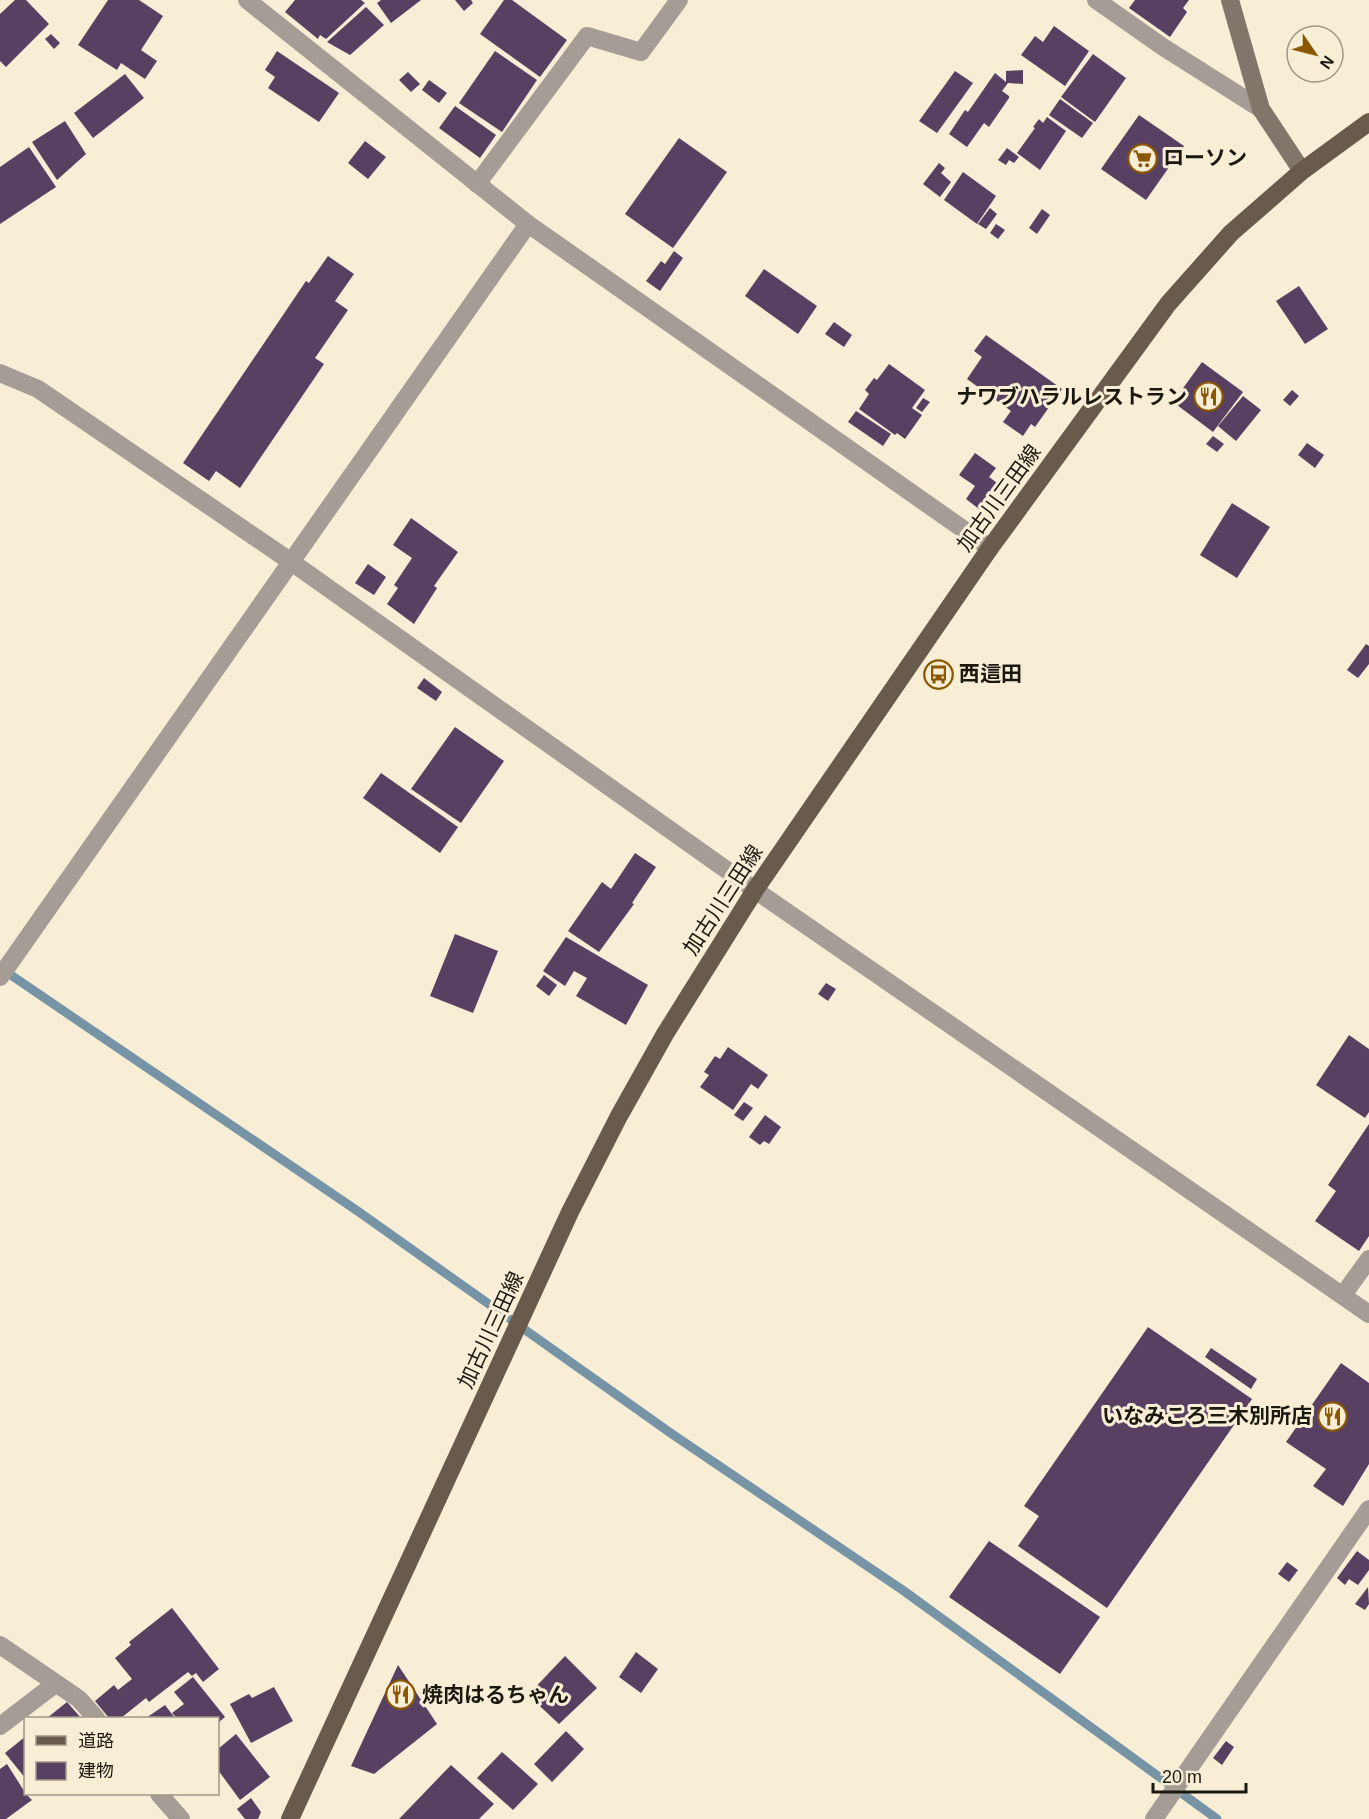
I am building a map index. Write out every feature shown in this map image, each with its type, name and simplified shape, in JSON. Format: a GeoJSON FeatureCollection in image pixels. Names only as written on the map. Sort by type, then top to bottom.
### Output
{"type":"FeatureCollection","features":[{"type":"Feature","properties":{"kind":"main road","name":"加古川三田線"},"geometry":{"type":"LineString","coordinates":[[290,1819],[570,1212],[619,1116],[665,1034],[755,890],[990,548],[1168,304],[1232,233],[1302,171],[1369,122]]}},
{"type":"Feature","properties":{"kind":"street"},"geometry":{"type":"LineString","coordinates":[[247,0],[528,224],[990,548]]}},
{"type":"Feature","properties":{"kind":"street"},"geometry":{"type":"LineString","coordinates":[[477,183],[587,36],[641,52],[679,0]]}},
{"type":"Feature","properties":{"kind":"street"},"geometry":{"type":"LineString","coordinates":[[1096,0],[1163,47],[1261,109]]}},
{"type":"Feature","properties":{"kind":"street"},"geometry":{"type":"LineString","coordinates":[[1230,0],[1261,109],[1302,171]]}},
{"type":"Feature","properties":{"kind":"street"},"geometry":{"type":"LineString","coordinates":[[0,977],[528,224]]}},
{"type":"Feature","properties":{"kind":"street"},"geometry":{"type":"LineString","coordinates":[[0,373],[38,389],[290,561],[755,890],[1369,1314]]}},
{"type":"Feature","properties":{"kind":"street"},"geometry":{"type":"LineString","coordinates":[[1343,1295],[1369,1259]]}},
{"type":"Feature","properties":{"kind":"street"},"geometry":{"type":"LineString","coordinates":[[1154,1819],[1369,1509]]}},
{"type":"Feature","properties":{"kind":"street"},"geometry":{"type":"LineString","coordinates":[[0,1645],[79,1698],[94,1717]]}},
{"type":"Feature","properties":{"kind":"street"},"geometry":{"type":"LineString","coordinates":[[0,1726],[55,1683]]}},
{"type":"Feature","properties":{"kind":"street"},"geometry":{"type":"LineString","coordinates":[[160,1795],[181,1819]]}},
{"type":"Feature","properties":{"kind":"building"},"geometry":{"type":"Polygon","coordinates":[[[15,0],[26,0],[49,24],[6,67],[0,61],[0,14],[15,0]]]}},
{"type":"Feature","properties":{"kind":"building"},"geometry":{"type":"Polygon","coordinates":[[[108,0],[139,0],[163,16],[141,50],[157,61],[145,79],[121,63],[117,70],[78,45],[108,0]]]}},
{"type":"Feature","properties":{"kind":"building"},"geometry":{"type":"Polygon","coordinates":[[[295,0],[361,0],[365,3],[326,39],[320,35],[318,39],[285,12],[295,0]]]}},
{"type":"Feature","properties":{"kind":"building"},"geometry":{"type":"Polygon","coordinates":[[[381,0],[421,0],[391,23],[377,3],[381,0]]]}},
{"type":"Feature","properties":{"kind":"building"},"geometry":{"type":"Polygon","coordinates":[[[455,0],[471,0],[473,3],[464,11],[455,0]]]}},
{"type":"Feature","properties":{"kind":"building"},"geometry":{"type":"Polygon","coordinates":[[[504,0],[512,0],[567,40],[540,77],[480,34],[504,0]]]}},
{"type":"Feature","properties":{"kind":"building"},"geometry":{"type":"Polygon","coordinates":[[[1135,0],[1189,0],[1183,8],[1187,12],[1170,37],[1129,8],[1135,0]]]}},
{"type":"Feature","properties":{"kind":"building"},"geometry":{"type":"Polygon","coordinates":[[[366,7],[384,25],[350,55],[327,42],[366,7]]]}},
{"type":"Feature","properties":{"kind":"building"},"geometry":{"type":"Polygon","coordinates":[[[1054,26],[1089,51],[1065,86],[1021,55],[1035,36],[1043,42],[1054,26]]]}},
{"type":"Feature","properties":{"kind":"building"},"geometry":{"type":"Polygon","coordinates":[[[51,34],[60,43],[54,49],[45,39],[51,34]]]}},
{"type":"Feature","properties":{"kind":"building"},"geometry":{"type":"Polygon","coordinates":[[[277,51],[339,93],[319,122],[268,88],[275,77],[265,70],[277,51]]]}},
{"type":"Feature","properties":{"kind":"building"},"geometry":{"type":"Polygon","coordinates":[[[495,51],[537,80],[502,132],[459,103],[495,51]]]}},
{"type":"Feature","properties":{"kind":"building"},"geometry":{"type":"Polygon","coordinates":[[[1093,54],[1126,78],[1095,122],[1061,97],[1093,54]]]}},
{"type":"Feature","properties":{"kind":"building"},"geometry":{"type":"Polygon","coordinates":[[[1023,70],[1023,84],[1008,83],[1002,91],[1009,98],[989,127],[984,123],[967,147],[949,134],[965,110],[968,112],[995,73],[1006,82],[1006,71],[1023,70]]]}},
{"type":"Feature","properties":{"kind":"building"},"geometry":{"type":"Polygon","coordinates":[[[955,71],[973,83],[937,133],[919,121],[955,71]]]}},
{"type":"Feature","properties":{"kind":"building"},"geometry":{"type":"Polygon","coordinates":[[[408,72],[420,84],[411,92],[399,80],[408,72]]]}},
{"type":"Feature","properties":{"kind":"building"},"geometry":{"type":"Polygon","coordinates":[[[125,74],[144,98],[93,138],[74,113],[125,74]]]}},
{"type":"Feature","properties":{"kind":"building"},"geometry":{"type":"Polygon","coordinates":[[[429,80],[447,93],[439,103],[422,90],[429,80]]]}},
{"type":"Feature","properties":{"kind":"building"},"geometry":{"type":"Polygon","coordinates":[[[1060,99],[1093,123],[1082,138],[1049,115],[1060,99]]]}},
{"type":"Feature","properties":{"kind":"building"},"geometry":{"type":"Polygon","coordinates":[[[455,106],[496,135],[480,158],[439,128],[455,106]]]}},
{"type":"Feature","properties":{"kind":"building","name":"ローソン"},"geometry":{"type":"Polygon","coordinates":[[[1139,115],[1184,146],[1146,200],[1101,169],[1139,115]]]}},
{"type":"Feature","properties":{"kind":"building"},"geometry":{"type":"Polygon","coordinates":[[[1047,117],[1066,131],[1040,170],[1017,153],[1039,119],[1043,123],[1047,117]]]}},
{"type":"Feature","properties":{"kind":"building"},"geometry":{"type":"Polygon","coordinates":[[[65,121],[86,154],[57,180],[32,142],[65,121]]]}},
{"type":"Feature","properties":{"kind":"building"},"geometry":{"type":"Polygon","coordinates":[[[679,138],[727,172],[673,248],[625,214],[679,138]]]}},
{"type":"Feature","properties":{"kind":"building"},"geometry":{"type":"Polygon","coordinates":[[[365,141],[386,157],[368,179],[348,163],[365,141]]]}},
{"type":"Feature","properties":{"kind":"building"},"geometry":{"type":"Polygon","coordinates":[[[29,147],[56,187],[0,224],[0,167],[29,147]]]}},
{"type":"Feature","properties":{"kind":"building"},"geometry":{"type":"Polygon","coordinates":[[[1007,148],[1019,157],[1014,163],[1009,160],[1006,165],[998,160],[1007,148]]]}},
{"type":"Feature","properties":{"kind":"building"},"geometry":{"type":"Polygon","coordinates":[[[939,163],[945,168],[941,173],[951,182],[940,197],[923,184],[939,163]]]}},
{"type":"Feature","properties":{"kind":"building"},"geometry":{"type":"Polygon","coordinates":[[[963,172],[996,196],[977,224],[944,200],[963,172]]]}},
{"type":"Feature","properties":{"kind":"building"},"geometry":{"type":"Polygon","coordinates":[[[990,208],[997,214],[986,229],[978,224],[990,208]]]}},
{"type":"Feature","properties":{"kind":"building"},"geometry":{"type":"Polygon","coordinates":[[[1042,209],[1050,215],[1037,234],[1029,228],[1042,209]]]}},
{"type":"Feature","properties":{"kind":"building"},"geometry":{"type":"Polygon","coordinates":[[[996,224],[1005,230],[998,239],[990,233],[996,224]]]}},
{"type":"Feature","properties":{"kind":"building"},"geometry":{"type":"Polygon","coordinates":[[[674,251],[683,258],[660,291],[646,281],[661,261],[665,264],[674,251]]]}},
{"type":"Feature","properties":{"kind":"building"},"geometry":{"type":"Polygon","coordinates":[[[328,256],[354,274],[335,301],[348,310],[315,358],[324,364],[240,488],[216,471],[209,481],[183,463],[306,281],[309,283],[328,256]]]}},
{"type":"Feature","properties":{"kind":"building"},"geometry":{"type":"Polygon","coordinates":[[[764,269],[817,306],[798,334],[745,296],[764,269]]]}},
{"type":"Feature","properties":{"kind":"building"},"geometry":{"type":"Polygon","coordinates":[[[1299,286],[1328,329],[1305,344],[1276,301],[1299,286]]]}},
{"type":"Feature","properties":{"kind":"building"},"geometry":{"type":"Polygon","coordinates":[[[834,322],[852,335],[844,347],[825,334],[834,322]]]}},
{"type":"Feature","properties":{"kind":"building"},"geometry":{"type":"Polygon","coordinates":[[[986,335],[1062,389],[1035,427],[1031,424],[1023,436],[1003,422],[1011,411],[967,379],[982,357],[974,351],[986,335]]]}},
{"type":"Feature","properties":{"kind":"building","name":"ナワブハラルレストラン"},"geometry":{"type":"Polygon","coordinates":[[[1202,362],[1243,392],[1213,432],[1173,402],[1202,362]]]}},
{"type":"Feature","properties":{"kind":"building"},"geometry":{"type":"Polygon","coordinates":[[[889,364],[925,390],[912,408],[922,415],[905,439],[897,433],[895,435],[859,409],[869,394],[865,390],[874,378],[877,380],[889,364]]]}},
{"type":"Feature","properties":{"kind":"building"},"geometry":{"type":"Polygon","coordinates":[[[1292,390],[1299,396],[1290,406],[1283,400],[1292,390]]]}},
{"type":"Feature","properties":{"kind":"building"},"geometry":{"type":"Polygon","coordinates":[[[1243,396],[1261,410],[1236,441],[1218,426],[1243,396]]]}},
{"type":"Feature","properties":{"kind":"building"},"geometry":{"type":"Polygon","coordinates":[[[923,398],[930,402],[922,412],[916,408],[923,398]]]}},
{"type":"Feature","properties":{"kind":"building"},"geometry":{"type":"Polygon","coordinates":[[[856,411],[891,434],[883,446],[848,422],[856,411]]]}},
{"type":"Feature","properties":{"kind":"building"},"geometry":{"type":"Polygon","coordinates":[[[1213,436],[1224,444],[1217,452],[1206,444],[1213,436]]]}},
{"type":"Feature","properties":{"kind":"building"},"geometry":{"type":"Polygon","coordinates":[[[1307,443],[1324,455],[1315,468],[1298,455],[1307,443]]]}},
{"type":"Feature","properties":{"kind":"building"},"geometry":{"type":"Polygon","coordinates":[[[975,453],[996,468],[989,477],[1000,485],[985,507],[982,504],[979,509],[966,499],[975,486],[959,475],[975,453]]]}},
{"type":"Feature","properties":{"kind":"building"},"geometry":{"type":"Polygon","coordinates":[[[1232,503],[1270,527],[1237,578],[1200,555],[1232,503]]]}},
{"type":"Feature","properties":{"kind":"building"},"geometry":{"type":"Polygon","coordinates":[[[411,518],[458,552],[434,586],[437,588],[414,624],[387,604],[398,588],[394,585],[412,558],[393,545],[411,518]]]}},
{"type":"Feature","properties":{"kind":"building"},"geometry":{"type":"Polygon","coordinates":[[[368,564],[386,577],[374,595],[355,583],[368,564]]]}},
{"type":"Feature","properties":{"kind":"building"},"geometry":{"type":"Polygon","coordinates":[[[1366,644],[1369,646],[1369,664],[1358,678],[1347,670],[1366,644]]]}},
{"type":"Feature","properties":{"kind":"building"},"geometry":{"type":"Polygon","coordinates":[[[424,678],[442,692],[436,701],[417,688],[424,678]]]}},
{"type":"Feature","properties":{"kind":"building"},"geometry":{"type":"Polygon","coordinates":[[[455,727],[504,761],[461,823],[411,789],[455,727]]]}},
{"type":"Feature","properties":{"kind":"building"},"geometry":{"type":"Polygon","coordinates":[[[381,773],[458,827],[440,853],[363,798],[381,773]]]}},
{"type":"Feature","properties":{"kind":"building"},"geometry":{"type":"Polygon","coordinates":[[[635,853],[656,867],[632,903],[634,904],[599,952],[568,931],[602,882],[611,889],[635,853]]]}},
{"type":"Feature","properties":{"kind":"building"},"geometry":{"type":"Polygon","coordinates":[[[455,934],[498,951],[473,1013],[430,996],[455,934]]]}},
{"type":"Feature","properties":{"kind":"building"},"geometry":{"type":"Polygon","coordinates":[[[566,937],[648,985],[626,1025],[576,996],[587,978],[574,971],[565,986],[543,971],[566,937]]]}},
{"type":"Feature","properties":{"kind":"building"},"geometry":{"type":"Polygon","coordinates":[[[544,975],[557,985],[549,996],[536,986],[544,975]]]}},
{"type":"Feature","properties":{"kind":"building"},"geometry":{"type":"Polygon","coordinates":[[[826,983],[836,989],[828,1001],[818,994],[826,983]]]}},
{"type":"Feature","properties":{"kind":"building"},"geometry":{"type":"Polygon","coordinates":[[[1349,1035],[1369,1049],[1369,1112],[1365,1118],[1316,1085],[1349,1035]]]}},
{"type":"Feature","properties":{"kind":"building"},"geometry":{"type":"Polygon","coordinates":[[[728,1047],[768,1075],[758,1089],[751,1084],[733,1110],[700,1087],[709,1075],[704,1072],[715,1056],[720,1059],[728,1047]]]}},
{"type":"Feature","properties":{"kind":"building"},"geometry":{"type":"Polygon","coordinates":[[[744,1102],[753,1108],[743,1121],[734,1115],[744,1102]]]}},
{"type":"Feature","properties":{"kind":"building"},"geometry":{"type":"Polygon","coordinates":[[[765,1115],[781,1127],[769,1144],[764,1141],[760,1145],[749,1137],[765,1115]]]}},
{"type":"Feature","properties":{"kind":"building"},"geometry":{"type":"Polygon","coordinates":[[[1369,1124],[1369,1236],[1359,1251],[1315,1221],[1336,1191],[1328,1185],[1369,1124]]]}},
{"type":"Feature","properties":{"kind":"building"},"geometry":{"type":"Polygon","coordinates":[[[1148,1327],[1252,1399],[1107,1608],[1018,1546],[1039,1516],[1024,1506],[1148,1327]]]}},
{"type":"Feature","properties":{"kind":"building"},"geometry":{"type":"Polygon","coordinates":[[[1211,1348],[1257,1379],[1251,1389],[1205,1357],[1211,1348]]]}},
{"type":"Feature","properties":{"kind":"building"},"geometry":{"type":"Polygon","coordinates":[[[1341,1363],[1369,1383],[1369,1464],[1343,1506],[1313,1486],[1326,1469],[1286,1442],[1341,1363]]]}},
{"type":"Feature","properties":{"kind":"building"},"geometry":{"type":"Polygon","coordinates":[[[989,1541],[1100,1617],[1060,1674],[949,1597],[989,1541]]]}},
{"type":"Feature","properties":{"kind":"building"},"geometry":{"type":"Polygon","coordinates":[[[1357,1551],[1369,1560],[1369,1570],[1358,1585],[1349,1579],[1345,1585],[1337,1578],[1357,1551]]]}},
{"type":"Feature","properties":{"kind":"building"},"geometry":{"type":"Polygon","coordinates":[[[1287,1562],[1298,1570],[1289,1582],[1278,1574],[1287,1562]]]}},
{"type":"Feature","properties":{"kind":"building"},"geometry":{"type":"Polygon","coordinates":[[[1368,1587],[1369,1604],[1365,1610],[1355,1604],[1368,1587]]]}},
{"type":"Feature","properties":{"kind":"building"},"geometry":{"type":"Polygon","coordinates":[[[172,1608],[219,1669],[203,1682],[196,1673],[192,1676],[188,1672],[149,1702],[146,1698],[122,1717],[108,1717],[95,1701],[114,1685],[118,1690],[132,1679],[115,1658],[131,1645],[129,1642],[172,1608]]]}},
{"type":"Feature","properties":{"kind":"building"},"geometry":{"type":"Polygon","coordinates":[[[636,1652],[658,1669],[641,1693],[619,1677],[636,1652]]]}},
{"type":"Feature","properties":{"kind":"building"},"geometry":{"type":"Polygon","coordinates":[[[565,1656],[597,1688],[559,1724],[528,1695],[565,1656]]]}},
{"type":"Feature","properties":{"kind":"building","name":"焼肉はるちゃん"},"geometry":{"type":"Polygon","coordinates":[[[398,1665],[437,1724],[374,1774],[351,1766],[398,1665]]]}},
{"type":"Feature","properties":{"kind":"building"},"geometry":{"type":"Polygon","coordinates":[[[193,1677],[225,1717],[219,1722],[219,1717],[176,1717],[172,1713],[184,1704],[174,1692],[193,1677]]]}},
{"type":"Feature","properties":{"kind":"building"},"geometry":{"type":"Polygon","coordinates":[[[274,1687],[293,1721],[251,1743],[230,1704],[249,1694],[252,1698],[274,1687]]]}},
{"type":"Feature","properties":{"kind":"building"},"geometry":{"type":"Polygon","coordinates":[[[67,1702],[80,1717],[48,1717],[67,1702]]]}},
{"type":"Feature","properties":{"kind":"building"},"geometry":{"type":"Polygon","coordinates":[[[165,1705],[174,1717],[147,1717],[165,1705]]]}},
{"type":"Feature","properties":{"kind":"building"},"geometry":{"type":"Polygon","coordinates":[[[566,1731],[584,1749],[552,1782],[534,1764],[566,1731]]]}},
{"type":"Feature","properties":{"kind":"building"},"geometry":{"type":"Polygon","coordinates":[[[236,1734],[270,1777],[240,1800],[219,1771],[219,1748],[236,1734]]]}},
{"type":"Feature","properties":{"kind":"building"},"geometry":{"type":"Polygon","coordinates":[[[24,1738],[24,1777],[5,1753],[24,1738]]]}},
{"type":"Feature","properties":{"kind":"building"},"geometry":{"type":"Polygon","coordinates":[[[1226,1741],[1234,1747],[1222,1765],[1213,1758],[1226,1741]]]}},
{"type":"Feature","properties":{"kind":"building"},"geometry":{"type":"Polygon","coordinates":[[[502,1752],[538,1784],[513,1810],[477,1778],[502,1752]]]}},
{"type":"Feature","properties":{"kind":"building"},"geometry":{"type":"Polygon","coordinates":[[[7,1764],[24,1791],[24,1795],[32,1800],[6,1819],[0,1819],[0,1769],[7,1764]]]}},
{"type":"Feature","properties":{"kind":"building"},"geometry":{"type":"Polygon","coordinates":[[[451,1765],[494,1804],[479,1819],[399,1819],[451,1765]]]}},
{"type":"Feature","properties":{"kind":"building"},"geometry":{"type":"Polygon","coordinates":[[[251,1798],[261,1812],[258,1819],[245,1819],[237,1809],[251,1798]]]}},
{"type":"Feature","properties":{"kind":"waterway"},"geometry":{"type":"LineString","coordinates":[[2,969],[359,1212],[672,1434],[904,1591],[1217,1819]]}},
{"type":"Feature","properties":{"kind":"place","name":"ローソン"},"geometry":{"type":"Point","coordinates":[1142,158]}},
{"type":"Feature","properties":{"kind":"place","name":"ナワブハラルレストラン"},"geometry":{"type":"Point","coordinates":[1208,397]}},
{"type":"Feature","properties":{"kind":"place","name":"西這田"},"geometry":{"type":"Point","coordinates":[938,674]}},
{"type":"Feature","properties":{"kind":"place","name":"いなみころ三木別所店"},"geometry":{"type":"Point","coordinates":[1333,1416]}},
{"type":"Feature","properties":{"kind":"place","name":"焼肉はるちゃん"},"geometry":{"type":"Point","coordinates":[401,1695]}}]}
